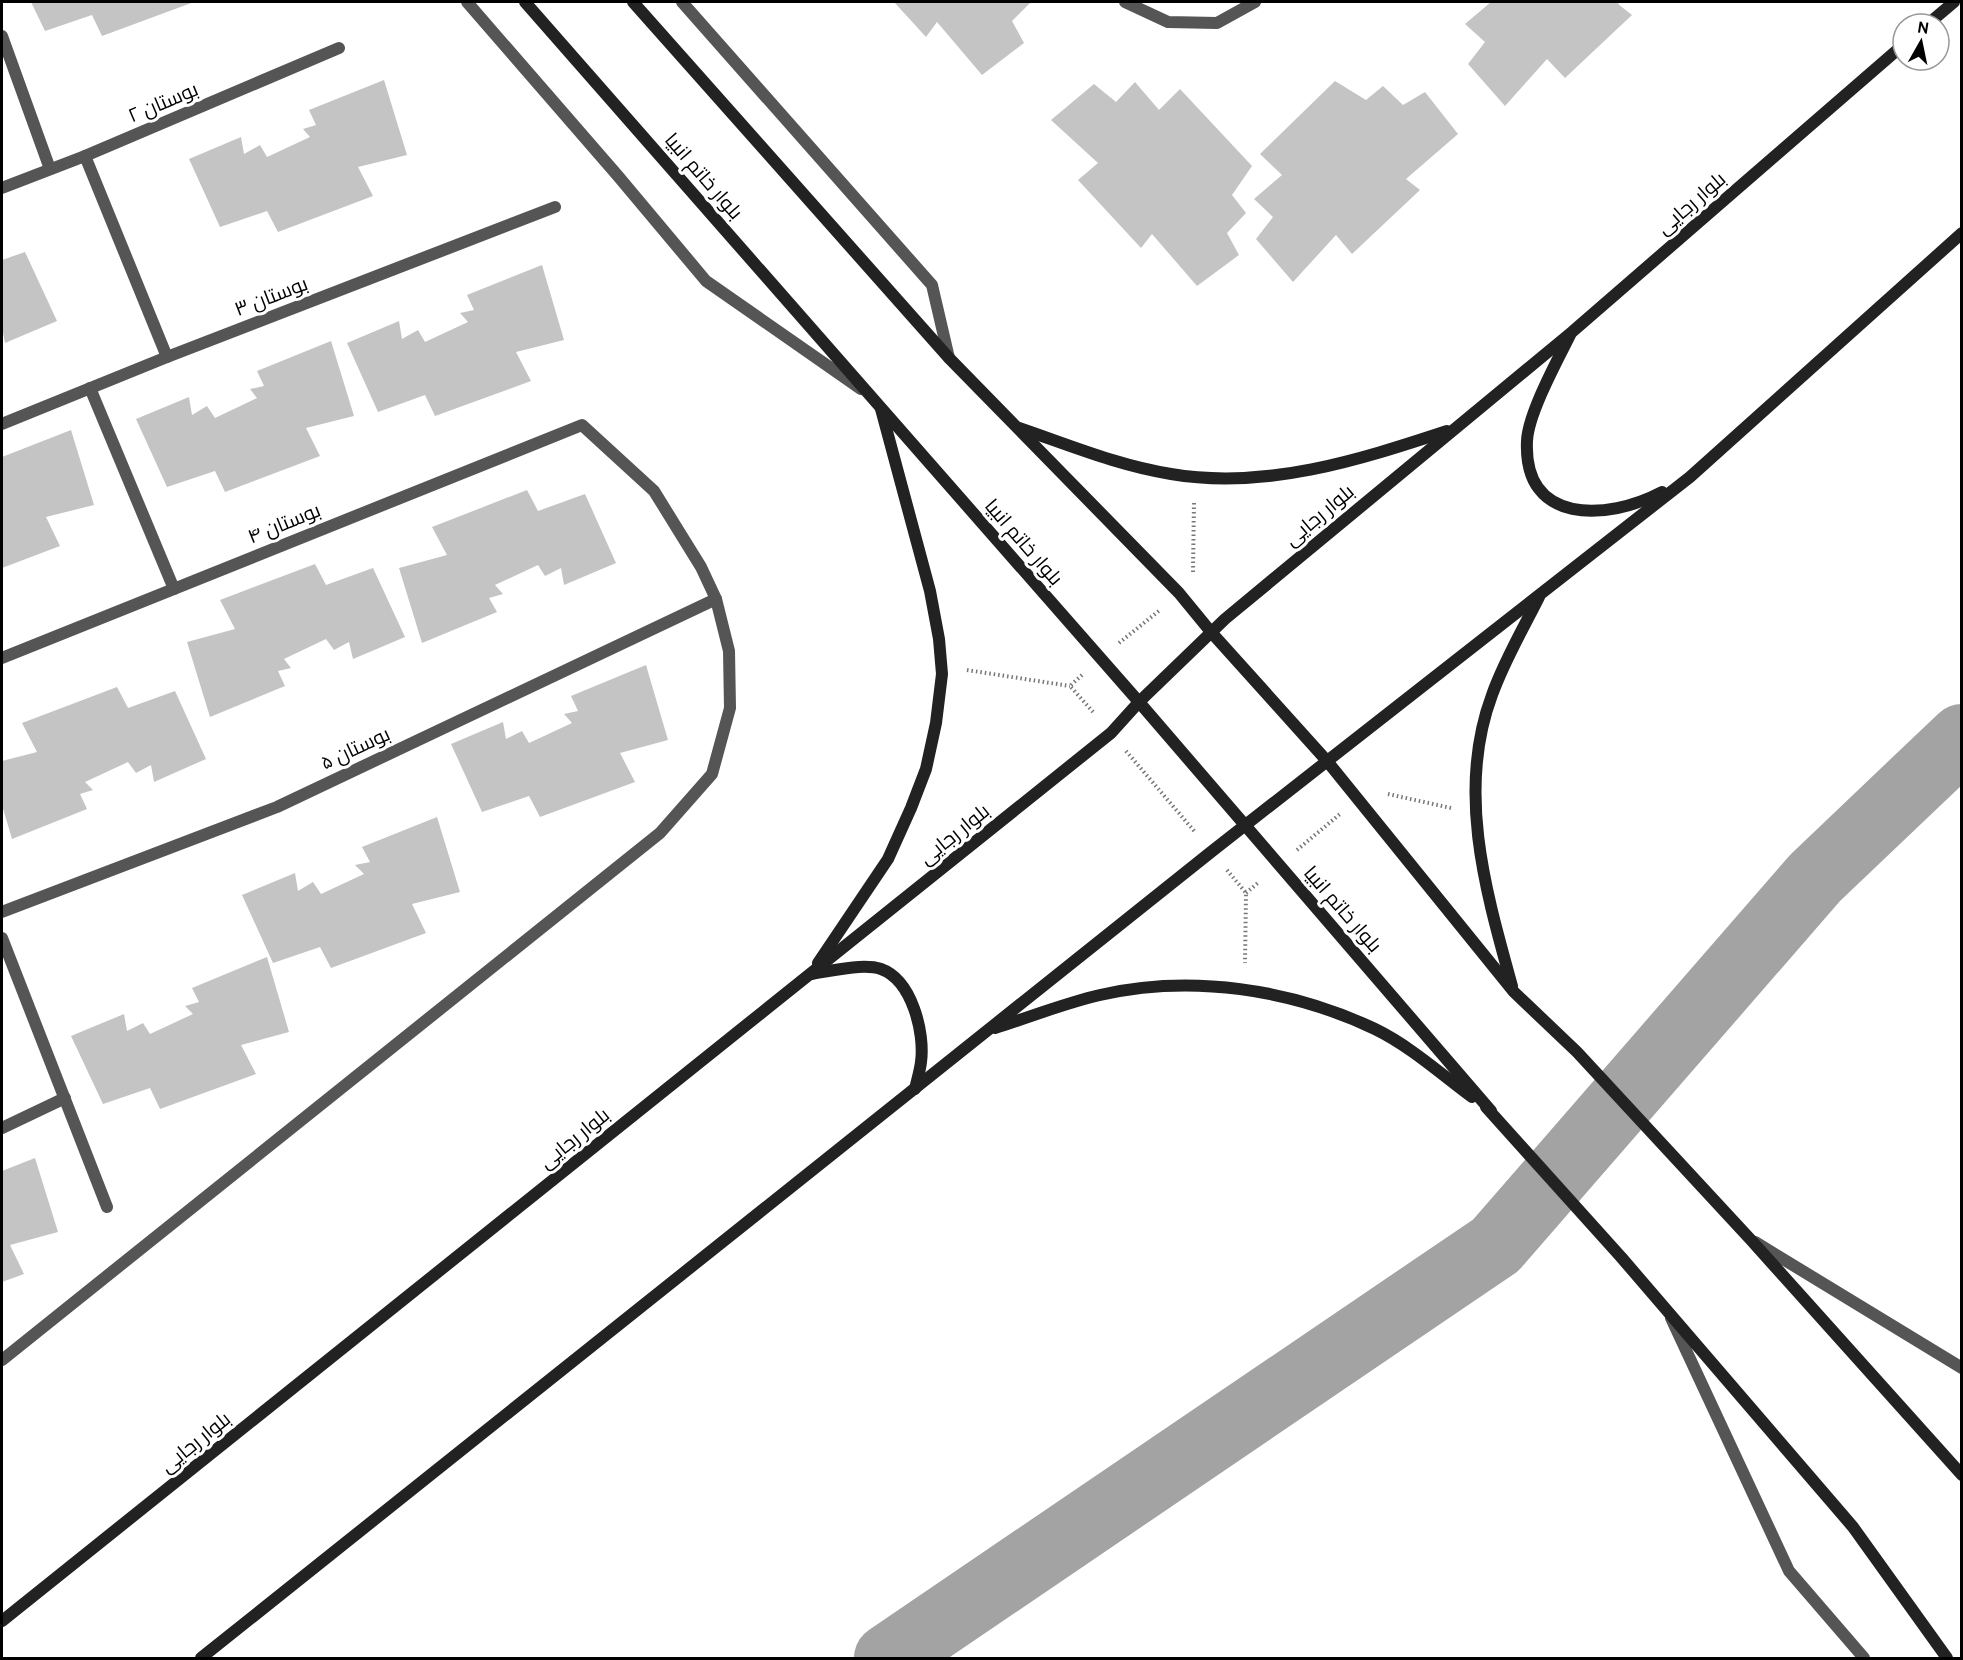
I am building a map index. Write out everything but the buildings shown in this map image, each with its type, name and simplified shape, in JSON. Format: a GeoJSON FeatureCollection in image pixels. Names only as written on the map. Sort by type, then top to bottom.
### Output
{"type":"FeatureCollection","features":[{"type":"Feature","properties":{"kind":"main road","name":"بلوار خاتم انبیا"},"geometry":{"type":"LineString","coordinates":[[525,2],[1139,702],[1491,1111]]}},
{"type":"Feature","properties":{"kind":"main road"},"geometry":{"type":"LineString","coordinates":[[633,2],[949,358],[1179,593],[1211,632],[1327,760],[1514,992],[1577,1052],[1751,1240],[1962,1475]]}},
{"type":"Feature","properties":{"kind":"main road"},"geometry":{"type":"LineString","coordinates":[[1942,12],[1954,2]]}},
{"type":"Feature","properties":{"kind":"main road","name":"بلوار رجایی"},"geometry":{"type":"LineString","coordinates":[[2,1621],[1111,733],[1139,702],[1211,632],[1572,332],[1891,55]]}},
{"type":"Feature","properties":{"kind":"main road"},"geometry":{"type":"LineString","coordinates":[[201,1659],[1211,852],[1690,477],[1962,233]]}},
{"type":"Feature","properties":{"kind":"main road"},"geometry":{"type":"LineString","coordinates":[[1572,332],[1546,383],[1527,439],[1528,467],[1538,489],[1557,503],[1584,512],[1613,510],[1651,498],[1690,477]]}},
{"type":"Feature","properties":{"kind":"main road"},"geometry":{"type":"LineString","coordinates":[[811,974],[888,859],[912,808],[926,769],[937,713],[941,666],[939,639],[930,591],[880,405]]}},
{"type":"Feature","properties":{"kind":"main road"},"geometry":{"type":"LineString","coordinates":[[1015,427],[1117,462],[1172,474],[1212,478],[1264,476],[1328,467],[1454,429]]}},
{"type":"Feature","properties":{"kind":"main road"},"geometry":{"type":"LineString","coordinates":[[1514,992],[1494,920],[1482,861],[1475,814],[1475,772],[1491,696],[1541,593]]}},
{"type":"Feature","properties":{"kind":"main road"},"geometry":{"type":"LineString","coordinates":[[811,974],[853,967],[881,969],[898,981],[908,994],[921,1035],[921,1060],[915,1089]]}},
{"type":"Feature","properties":{"kind":"main road"},"geometry":{"type":"LineString","coordinates":[[988,1030],[1100,995],[1169,985],[1244,991],[1290,998],[1376,1030],[1410,1051],[1491,1111],[1622,1257],[1852,1527],[1947,1659]]}},
{"type":"Feature","properties":{"kind":"street"},"geometry":{"type":"LineString","coordinates":[[467,2],[706,281],[870,395]]}},
{"type":"Feature","properties":{"kind":"street"},"geometry":{"type":"LineString","coordinates":[[681,2],[932,285],[949,358]]}},
{"type":"Feature","properties":{"kind":"street"},"geometry":{"type":"LineString","coordinates":[[1125,2],[1168,22],[1217,23],[1254,2]]}},
{"type":"Feature","properties":{"kind":"street"},"geometry":{"type":"LineString","coordinates":[[2,36],[51,169]]}},
{"type":"Feature","properties":{"kind":"street","name":"بوستان ۲"},"geometry":{"type":"LineString","coordinates":[[2,188],[85,156],[339,48]]}},
{"type":"Feature","properties":{"kind":"street"},"geometry":{"type":"LineString","coordinates":[[85,156],[167,357]]}},
{"type":"Feature","properties":{"kind":"street","name":"بوستان ۳"},"geometry":{"type":"LineString","coordinates":[[2,424],[167,357],[555,207]]}},
{"type":"Feature","properties":{"kind":"street"},"geometry":{"type":"LineString","coordinates":[[90,388],[174,589]]}},
{"type":"Feature","properties":{"kind":"street","name":"بوستان ۴"},"geometry":{"type":"LineString","coordinates":[[2,658],[582,424],[654,491],[701,567],[716,599]]}},
{"type":"Feature","properties":{"kind":"street"},"geometry":{"type":"LineString","coordinates":[[2,1360],[660,832],[712,774],[730,708],[729,651],[716,599]]}},
{"type":"Feature","properties":{"kind":"street","name":"بوستان ۵"},"geometry":{"type":"LineString","coordinates":[[2,912],[276,807],[716,599]]}},
{"type":"Feature","properties":{"kind":"street"},"geometry":{"type":"LineString","coordinates":[[2,938],[107,1207]]}},
{"type":"Feature","properties":{"kind":"street"},"geometry":{"type":"LineString","coordinates":[[2,1128],[65,1098]]}},
{"type":"Feature","properties":{"kind":"street"},"geometry":{"type":"LineString","coordinates":[[1751,1240],[1962,1368]]}},
{"type":"Feature","properties":{"kind":"street"},"geometry":{"type":"LineString","coordinates":[[1668,1312],[1789,1570],[1864,1659]]}},
{"type":"Feature","properties":{"kind":"path"},"geometry":{"type":"LineString","coordinates":[[1070,686],[1193,581],[1194,476]]}},
{"type":"Feature","properties":{"kind":"path"},"geometry":{"type":"LineString","coordinates":[[941,666],[1070,686],[1246,893],[1244,991]]}},
{"type":"Feature","properties":{"kind":"path"},"geometry":{"type":"LineString","coordinates":[[1246,893],[1370,789],[1475,814]]}},
{"type":"Feature","properties":{"kind":"waterway"},"geometry":{"type":"LineString","coordinates":[[888,1658],[1496,1245],[1815,878],[1962,738]]}}]}
